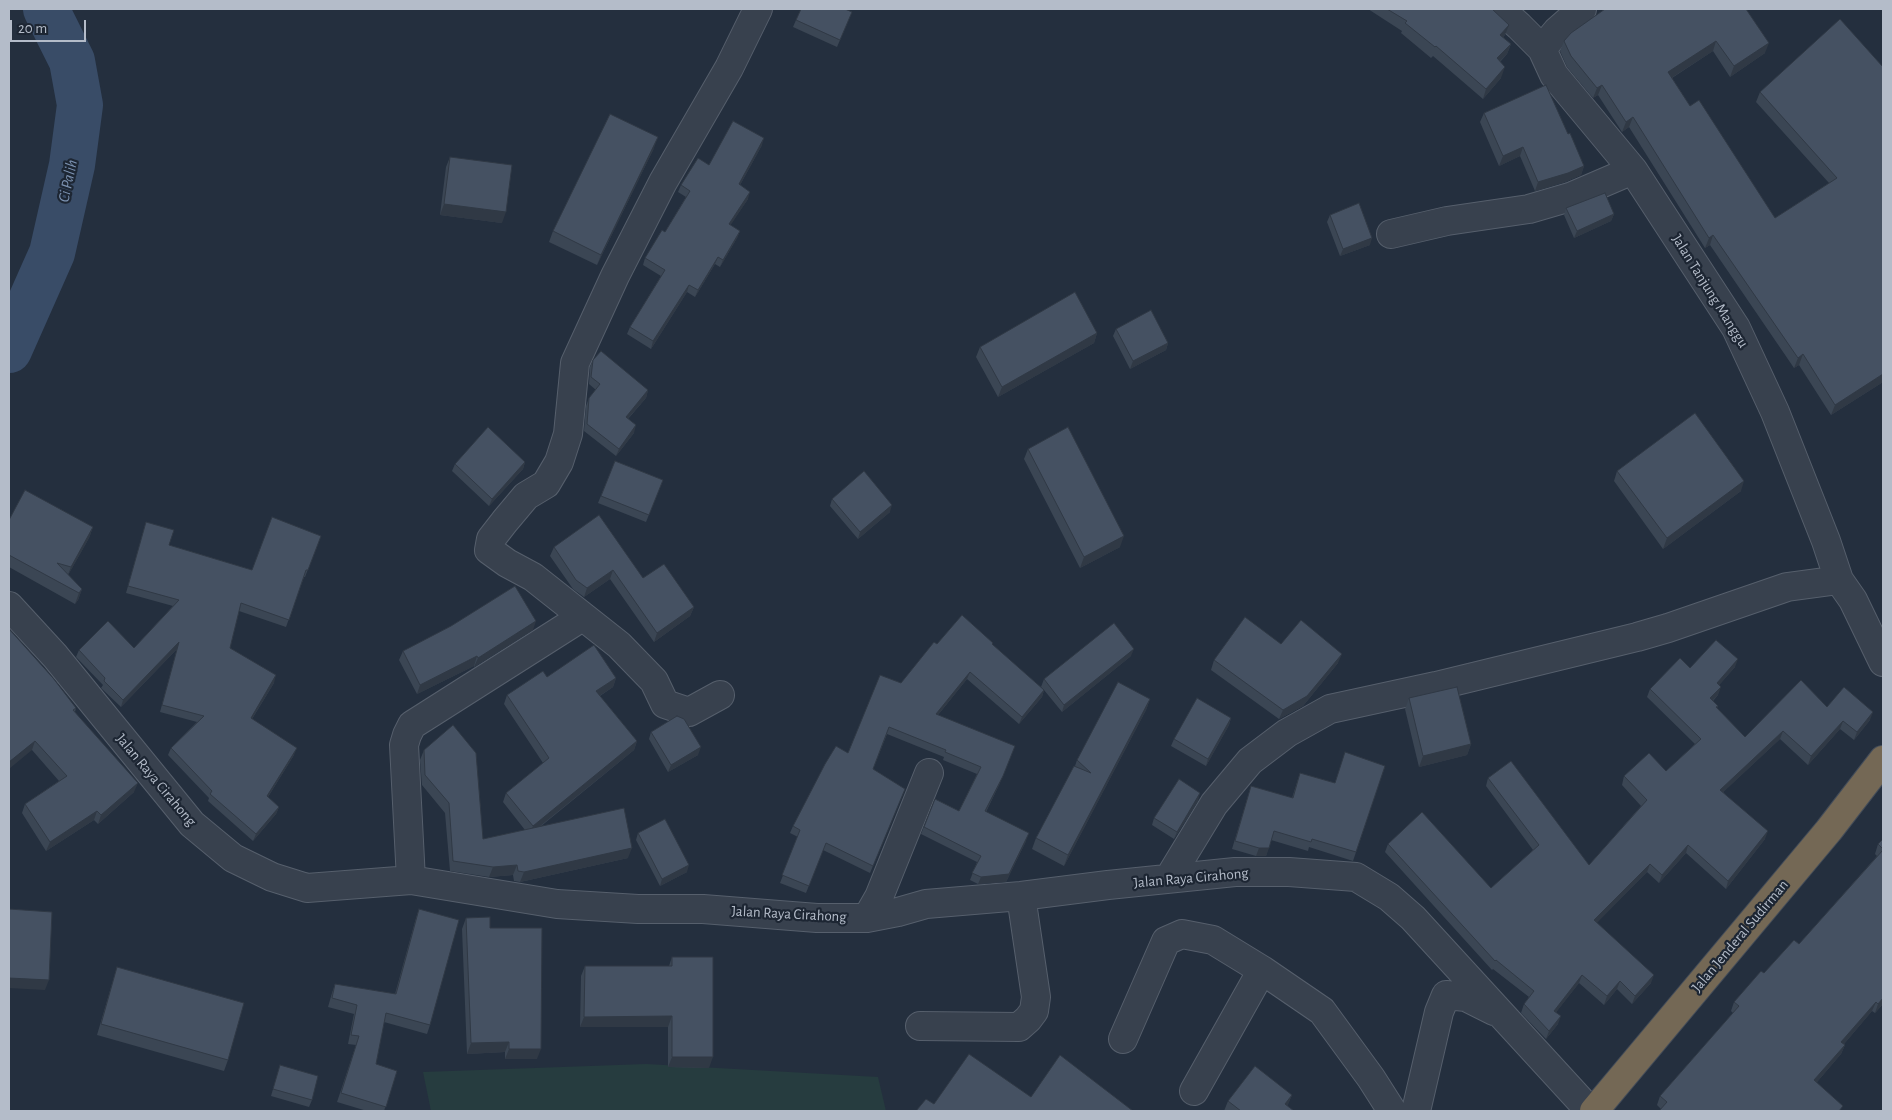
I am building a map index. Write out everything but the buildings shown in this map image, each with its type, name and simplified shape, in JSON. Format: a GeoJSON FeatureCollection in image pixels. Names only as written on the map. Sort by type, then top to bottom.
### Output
{"type":"FeatureCollection","features":[{"type":"Feature","properties":{"kind":"highway","name":"Jalan Jenderal Sudirman"},"geometry":{"type":"LineString","coordinates":[[1594,1111],[1829,830],[1883,760]]}},
{"type":"Feature","properties":{"kind":"street"},"geometry":{"type":"LineString","coordinates":[[720,695],[689,712],[665,704],[654,681],[618,645],[559,596],[533,577],[497,557],[489,550],[491,539],[526,496],[546,484],[559,462],[568,434],[574,363],[615,276],[663,182],[729,68],[758,9]]}},
{"type":"Feature","properties":{"kind":"street","name":"Jalan Tanjung Manggu"},"geometry":{"type":"LineString","coordinates":[[1500,9],[1542,50],[1554,75],[1633,170],[1736,328],[1776,412],[1839,580],[1853,600],[1883,662]]}},
{"type":"Feature","properties":{"kind":"street"},"geometry":{"type":"LineString","coordinates":[[1542,50],[1557,31],[1582,9]]}},
{"type":"Feature","properties":{"kind":"street"},"geometry":{"type":"LineString","coordinates":[[1392,234],[1447,221],[1529,209],[1570,197],[1633,170]]}},
{"type":"Feature","properties":{"kind":"street"},"geometry":{"type":"LineString","coordinates":[[1169,878],[1214,804],[1250,761],[1287,733],[1330,709],[1428,688],[1637,637],[1788,587],[1839,580]]}},
{"type":"Feature","properties":{"kind":"street","name":"Jalan Raya Cirahong"},"geometry":{"type":"LineString","coordinates":[[9,606],[55,656],[192,824],[233,858],[272,877],[307,888],[411,880],[557,904],[638,909],[722,910],[817,918],[867,918],[926,904],[1022,896],[1235,872],[1289,872],[1356,877],[1389,897],[1413,918],[1590,1111]]}},
{"type":"Feature","properties":{"kind":"street"},"geometry":{"type":"LineString","coordinates":[[411,880],[404,745],[406,735],[412,725],[582,617]]}},
{"type":"Feature","properties":{"kind":"street"},"geometry":{"type":"LineString","coordinates":[[867,918],[878,897],[929,773]]}},
{"type":"Feature","properties":{"kind":"street"},"geometry":{"type":"LineString","coordinates":[[920,1026],[1019,1027],[1028,1019],[1034,1010],[1036,997],[1022,896]]}},
{"type":"Feature","properties":{"kind":"street"},"geometry":{"type":"LineString","coordinates":[[1123,1039],[1166,941],[1182,934],[1213,940],[1322,1010],[1392,1111]]}},
{"type":"Feature","properties":{"kind":"street"},"geometry":{"type":"LineString","coordinates":[[1194,1091],[1262,970]]}},
{"type":"Feature","properties":{"kind":"street"},"geometry":{"type":"LineString","coordinates":[[1416,1111],[1439,1012],[1446,995],[1466,997],[1498,1012],[1504,1018],[1510,1034],[1532,1067],[1569,1111]]}},
{"type":"Feature","properties":{"kind":"green space"},"geometry":{"type":"Polygon","coordinates":[[[646,1064],[878,1077],[886,1111],[431,1111],[423,1072],[646,1064]]]}},
{"type":"Feature","properties":{"kind":"waterway","name":"Ci Palih"},"geometry":{"type":"LineString","coordinates":[[9,350],[52,253],[72,165],[80,105],[72,61],[46,9]]}}]}
